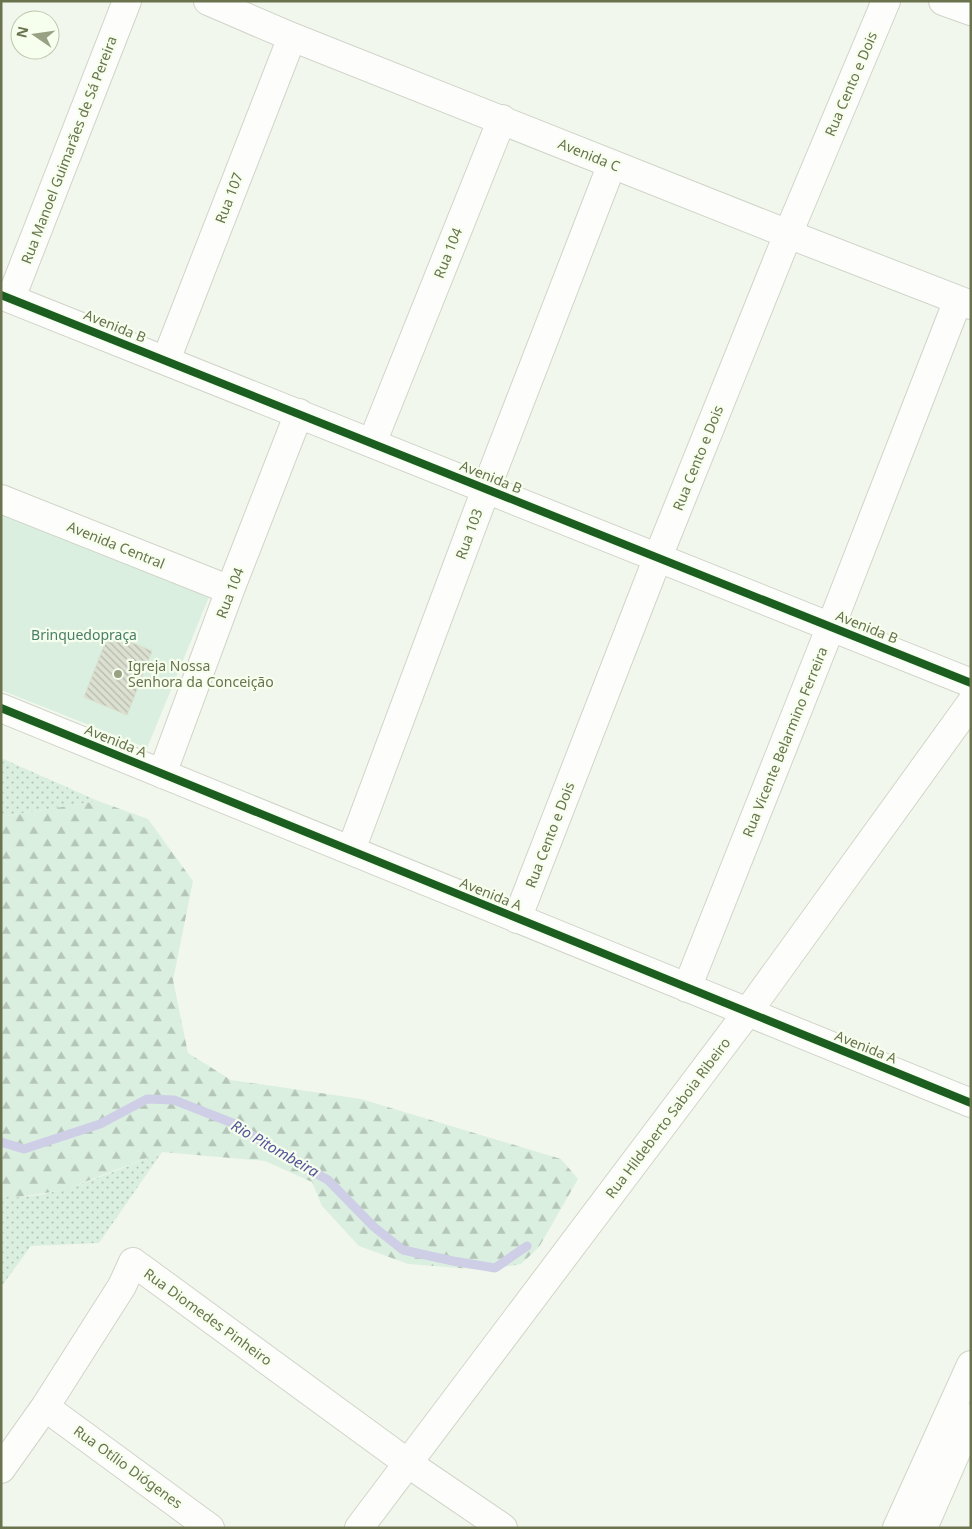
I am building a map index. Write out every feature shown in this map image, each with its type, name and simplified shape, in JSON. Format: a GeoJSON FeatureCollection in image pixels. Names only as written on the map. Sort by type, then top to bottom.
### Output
{"type":"FeatureCollection","features":[{"type":"Feature","properties":{"kind":"street","name":"Rua Manoel Guimarães de Sá Pereira"},"geometry":{"type":"LineString","coordinates":[[6,296],[128,1]]}},
{"type":"Feature","properties":{"kind":"street","name":"Avenida C"},"geometry":{"type":"LineString","coordinates":[[208,1],[292,37],[964,302]]}},
{"type":"Feature","properties":{"kind":"street","name":"Rua Cento e Dois"},"geometry":{"type":"LineString","coordinates":[[517,918],[658,557],[788,234],[886,1]]}},
{"type":"Feature","properties":{"kind":"street"},"geometry":{"type":"LineString","coordinates":[[943,1],[971,11]]}},
{"type":"Feature","properties":{"kind":"street","name":"Rua 107"},"geometry":{"type":"LineString","coordinates":[[166,360],[292,37]]}},
{"type":"Feature","properties":{"kind":"street","name":"Rua 104"},"geometry":{"type":"LineString","coordinates":[[372,442],[502,119]]}},
{"type":"Feature","properties":{"kind":"street","name":"Rua 103"},"geometry":{"type":"LineString","coordinates":[[351,850],[486,489],[612,164]]}},
{"type":"Feature","properties":{"kind":"street","name":"Avenida B"},"geometry":{"type":"LineString","coordinates":[[6,296],[971,683]]}},
{"type":"Feature","properties":{"kind":"street","name":"Rua Vicente Belarmino Ferreira"},"geometry":{"type":"LineString","coordinates":[[687,988],[831,626],[964,302]]}},
{"type":"Feature","properties":{"kind":"street","name":"Rua 104"},"geometry":{"type":"LineString","coordinates":[[162,774],[230,590],[299,413]]}},
{"type":"Feature","properties":{"kind":"street","name":"Avenida Central"},"geometry":{"type":"LineString","coordinates":[[1,499],[230,590]]}},
{"type":"Feature","properties":{"kind":"street","name":"Rua Hildeberto Saboia Ribeiro"},"geometry":{"type":"LineString","coordinates":[[359,1528],[747,1013],[971,703]]}},
{"type":"Feature","properties":{"kind":"street","name":"Avenida A"},"geometry":{"type":"LineString","coordinates":[[1,708],[971,1103]]}},
{"type":"Feature","properties":{"kind":"street","name":"Rua Diomedes Pinheiro"},"geometry":{"type":"LineString","coordinates":[[1,1469],[45,1407],[122,1286],[132,1262],[409,1464]]}},
{"type":"Feature","properties":{"kind":"street"},"geometry":{"type":"LineString","coordinates":[[897,1528],[965,1394],[971,1365]]}},
{"type":"Feature","properties":{"kind":"street","name":"Rua Otílio Diógenes"},"geometry":{"type":"LineString","coordinates":[[45,1407],[210,1528]]}},
{"type":"Feature","properties":{"kind":"street"},"geometry":{"type":"LineString","coordinates":[[923,1528],[971,1418]]}},
{"type":"Feature","properties":{"kind":"street"},"geometry":{"type":"LineString","coordinates":[[409,1464],[503,1528]]}},
{"type":"Feature","properties":{"kind":"green space","name":"Brinquedopraça"},"geometry":{"type":"Polygon","coordinates":[[[1,512],[209,597],[147,748],[1,690],[1,512]]]}},
{"type":"Feature","properties":{"kind":"green space"},"geometry":{"type":"Polygon","coordinates":[[[1,758],[98,801],[1,817],[1,758]]]}},
{"type":"Feature","properties":{"kind":"green space"},"geometry":{"type":"Polygon","coordinates":[[[98,801],[148,819],[193,881],[173,980],[188,1053],[231,1080],[361,1099],[561,1159],[578,1179],[539,1247],[521,1264],[485,1270],[408,1264],[359,1246],[322,1206],[312,1182],[265,1161],[162,1152],[64,1190],[13,1198],[1,1196],[1,817],[98,801]]]}},
{"type":"Feature","properties":{"kind":"green space"},"geometry":{"type":"Polygon","coordinates":[[[162,1152],[99,1243],[31,1246],[1,1287],[1,1196],[39,1195],[61,1190],[104,1176],[162,1152]]]}},
{"type":"Feature","properties":{"kind":"building","name":"Igreja Nossa Senhora da Conceição"},"geometry":{"type":"Polygon","coordinates":[[[109,633],[152,651],[127,715],[84,697],[109,633]]]}},
{"type":"Feature","properties":{"kind":"waterway","name":"Rio Pitombeira"},"geometry":{"type":"LineString","coordinates":[[1,1142],[24,1149],[100,1124],[147,1099],[174,1100],[235,1124],[282,1155],[328,1180],[374,1227],[403,1250],[495,1268],[527,1246]]}},
{"type":"Feature","properties":{"kind":"cycle path"},"geometry":{"type":"LineString","coordinates":[[1,295],[971,683]]}},
{"type":"Feature","properties":{"kind":"cycle path"},"geometry":{"type":"LineString","coordinates":[[1,708],[971,1103]]}},
{"type":"Feature","properties":{"kind":"place","name":"Igreja Nossa Senhora da Conceição"},"geometry":{"type":"Point","coordinates":[118,674]}}]}
